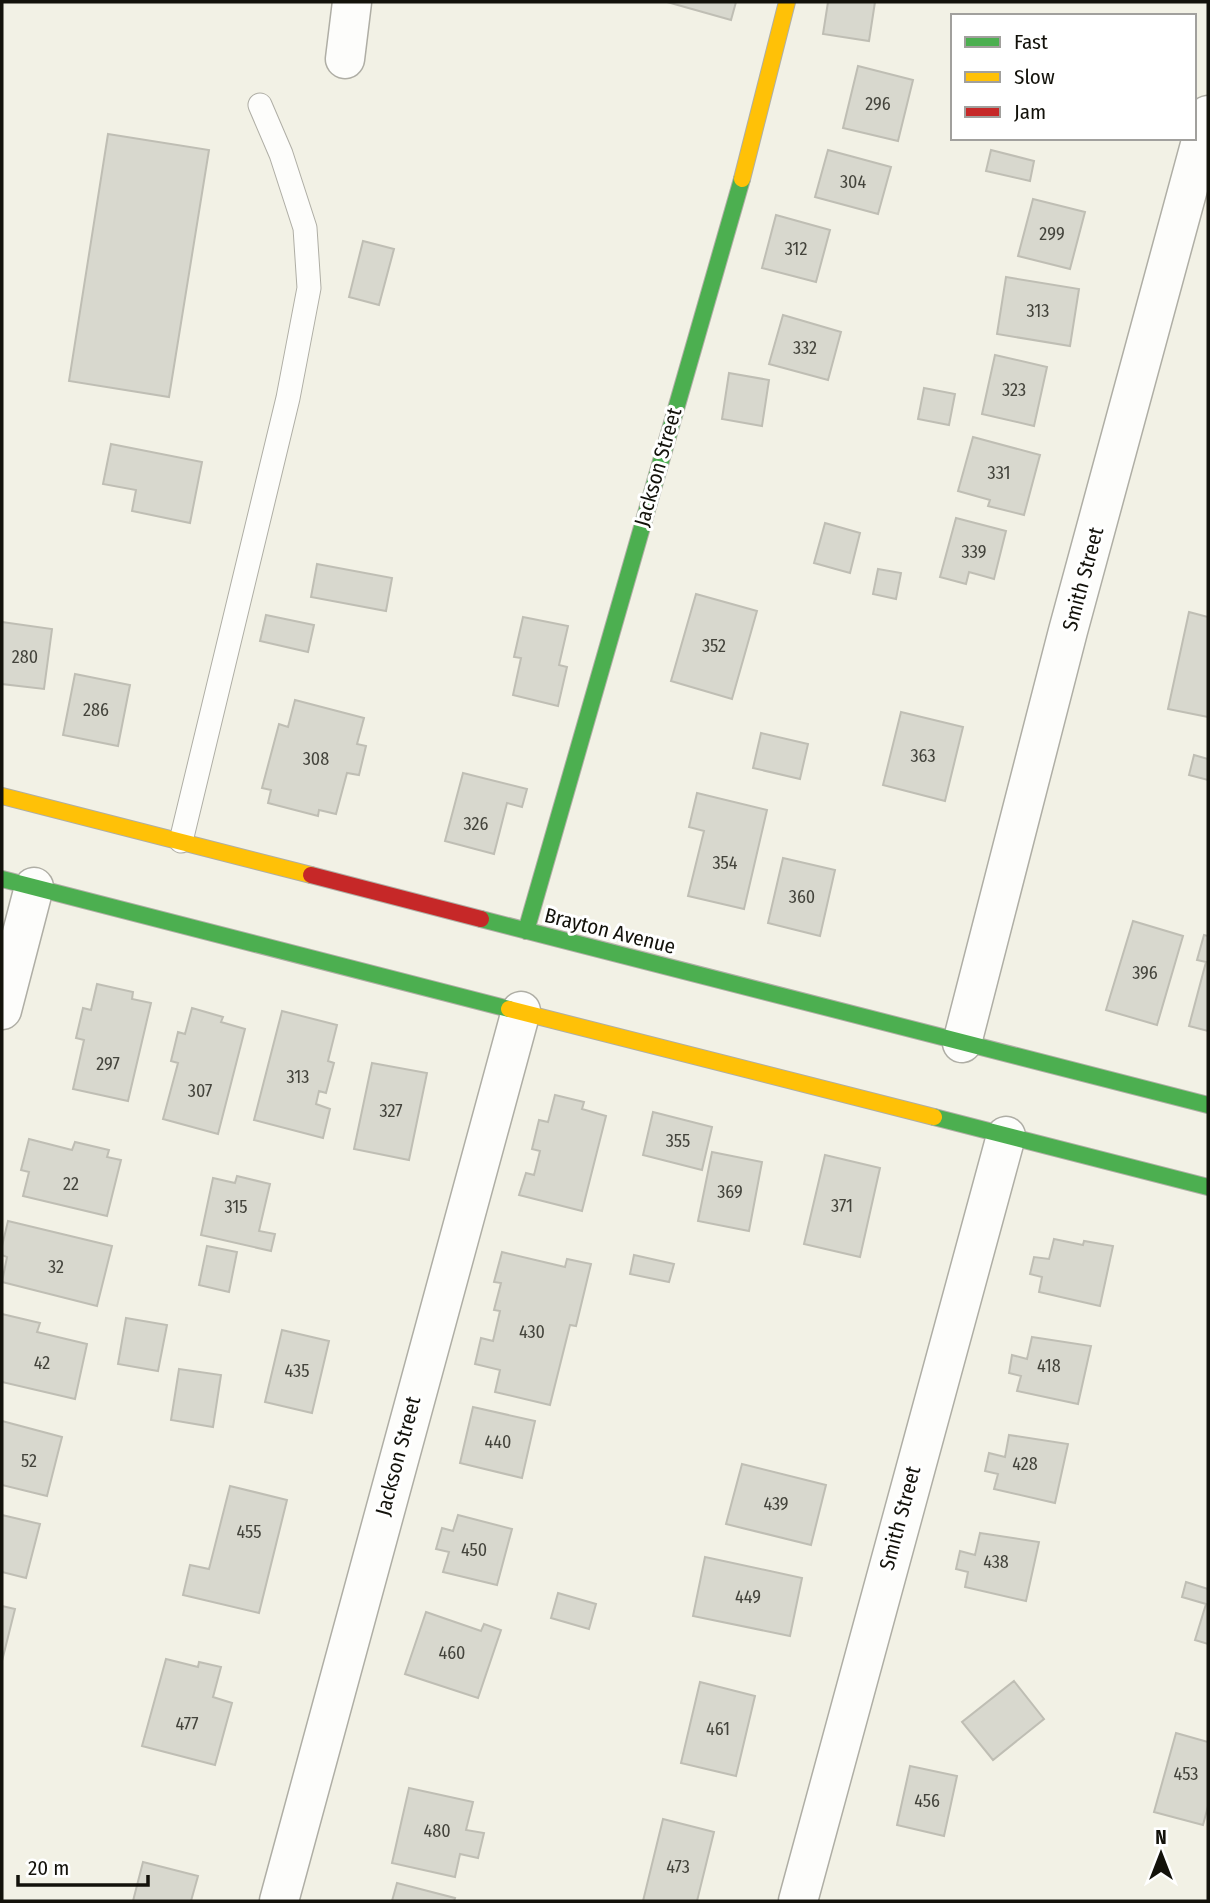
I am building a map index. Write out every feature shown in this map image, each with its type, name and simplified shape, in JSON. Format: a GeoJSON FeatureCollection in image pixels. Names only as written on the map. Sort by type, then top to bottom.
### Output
{"type":"FeatureCollection","features":[{"type":"Feature","properties":{"kind":"main road","name":"Jackson Street"},"geometry":{"type":"LineString","coordinates":[[526,931],[749,155],[787,2]]}},
{"type":"Feature","properties":{"kind":"main road","name":"Brayton Avenue"},"geometry":{"type":"LineString","coordinates":[[2,796],[1208,1105]]}},
{"type":"Feature","properties":{"kind":"main road"},"geometry":{"type":"LineString","coordinates":[[18,883],[1208,1187]]}},
{"type":"Feature","properties":{"kind":"street"},"geometry":{"type":"LineString","coordinates":[[345,59],[352,2]]}},
{"type":"Feature","properties":{"kind":"street","name":"Smith Street"},"geometry":{"type":"LineString","coordinates":[[962,1043],[1068,631],[1208,115]]}},
{"type":"Feature","properties":{"kind":"street"},"geometry":{"type":"LineString","coordinates":[[2,1010],[18,883]]}},
{"type":"Feature","properties":{"kind":"street","name":"Jackson Street"},"geometry":{"type":"LineString","coordinates":[[279,1901],[521,1011]]}},
{"type":"Feature","properties":{"kind":"street","name":"Smith Street"},"geometry":{"type":"LineString","coordinates":[[798,1901],[1006,1136]]}},
{"type":"Feature","properties":{"kind":"lane"},"geometry":{"type":"LineString","coordinates":[[181,841],[288,398],[309,288],[305,228],[281,153],[260,105]]}},
{"type":"Feature","properties":{"kind":"building"},"geometry":{"type":"Polygon","coordinates":[[[667,2],[736,2],[731,20],[667,2]]]}},
{"type":"Feature","properties":{"kind":"building"},"geometry":{"type":"Polygon","coordinates":[[[828,2],[875,2],[869,41],[823,34],[828,2]]]}},
{"type":"Feature","properties":{"kind":"building"},"geometry":{"type":"Polygon","coordinates":[[[858,66],[913,80],[898,141],[843,128],[858,66]]]}},
{"type":"Feature","properties":{"kind":"building"},"geometry":{"type":"Polygon","coordinates":[[[108,134],[209,150],[169,397],[69,381],[108,134]]]}},
{"type":"Feature","properties":{"kind":"building"},"geometry":{"type":"Polygon","coordinates":[[[828,150],[891,167],[878,214],[815,197],[828,150]]]}},
{"type":"Feature","properties":{"kind":"building"},"geometry":{"type":"Polygon","coordinates":[[[991,150],[1034,161],[1030,181],[986,171],[991,150]]]}},
{"type":"Feature","properties":{"kind":"building"},"geometry":{"type":"Polygon","coordinates":[[[1033,199],[1085,212],[1070,269],[1018,256],[1033,199]]]}},
{"type":"Feature","properties":{"kind":"building"},"geometry":{"type":"Polygon","coordinates":[[[776,215],[830,230],[816,282],[762,268],[776,215]]]}},
{"type":"Feature","properties":{"kind":"building"},"geometry":{"type":"Polygon","coordinates":[[[363,241],[394,249],[379,305],[349,297],[363,241]]]}},
{"type":"Feature","properties":{"kind":"building"},"geometry":{"type":"Polygon","coordinates":[[[1006,277],[1079,289],[1070,346],[997,334],[1006,277]]]}},
{"type":"Feature","properties":{"kind":"building"},"geometry":{"type":"Polygon","coordinates":[[[783,315],[841,332],[828,380],[769,364],[783,315]]]}},
{"type":"Feature","properties":{"kind":"building"},"geometry":{"type":"Polygon","coordinates":[[[995,355],[1047,367],[1034,426],[982,414],[995,355]]]}},
{"type":"Feature","properties":{"kind":"building"},"geometry":{"type":"Polygon","coordinates":[[[729,373],[769,380],[762,426],[722,419],[729,373]]]}},
{"type":"Feature","properties":{"kind":"building"},"geometry":{"type":"Polygon","coordinates":[[[924,388],[955,394],[949,425],[918,419],[924,388]]]}},
{"type":"Feature","properties":{"kind":"building"},"geometry":{"type":"Polygon","coordinates":[[[973,437],[1040,455],[1024,515],[988,506],[990,500],[958,491],[973,437]]]}},
{"type":"Feature","properties":{"kind":"building"},"geometry":{"type":"Polygon","coordinates":[[[111,444],[202,462],[190,523],[132,511],[136,490],[103,484],[111,444]]]}},
{"type":"Feature","properties":{"kind":"building"},"geometry":{"type":"Polygon","coordinates":[[[956,518],[1006,531],[994,579],[969,572],[966,584],[940,577],[956,518]]]}},
{"type":"Feature","properties":{"kind":"building"},"geometry":{"type":"Polygon","coordinates":[[[825,523],[860,533],[850,573],[814,563],[825,523]]]}},
{"type":"Feature","properties":{"kind":"building"},"geometry":{"type":"Polygon","coordinates":[[[317,564],[392,578],[386,611],[311,597],[317,564]]]}},
{"type":"Feature","properties":{"kind":"building"},"geometry":{"type":"Polygon","coordinates":[[[878,569],[901,573],[896,599],[873,594],[878,569]]]}},
{"type":"Feature","properties":{"kind":"building"},"geometry":{"type":"Polygon","coordinates":[[[696,594],[757,611],[732,699],[671,681],[696,594]]]}},
{"type":"Feature","properties":{"kind":"building"},"geometry":{"type":"Polygon","coordinates":[[[1189,612],[1208,617],[1208,717],[1168,709],[1189,612]]]}},
{"type":"Feature","properties":{"kind":"building"},"geometry":{"type":"Polygon","coordinates":[[[266,615],[314,625],[308,652],[260,641],[266,615]]]}},
{"type":"Feature","properties":{"kind":"building"},"geometry":{"type":"Polygon","coordinates":[[[523,617],[568,626],[559,665],[567,667],[558,706],[513,695],[521,658],[514,657],[523,617]]]}},
{"type":"Feature","properties":{"kind":"building"},"geometry":{"type":"Polygon","coordinates":[[[2,622],[52,629],[44,689],[2,684],[2,622]]]}},
{"type":"Feature","properties":{"kind":"building"},"geometry":{"type":"Polygon","coordinates":[[[75,674],[130,685],[118,746],[63,735],[75,674]]]}},
{"type":"Feature","properties":{"kind":"building"},"geometry":{"type":"Polygon","coordinates":[[[295,700],[364,718],[357,744],[366,746],[359,775],[347,773],[336,814],[319,810],[318,816],[268,803],[271,790],[262,788],[279,724],[288,727],[295,700]]]}},
{"type":"Feature","properties":{"kind":"building"},"geometry":{"type":"Polygon","coordinates":[[[901,712],[963,727],[945,801],[883,785],[901,712]]]}},
{"type":"Feature","properties":{"kind":"building"},"geometry":{"type":"Polygon","coordinates":[[[761,733],[808,744],[800,779],[753,768],[761,733]]]}},
{"type":"Feature","properties":{"kind":"building"},"geometry":{"type":"Polygon","coordinates":[[[1194,755],[1208,759],[1208,780],[1189,775],[1194,755]]]}},
{"type":"Feature","properties":{"kind":"building"},"geometry":{"type":"Polygon","coordinates":[[[463,773],[527,789],[522,807],[507,803],[494,854],[445,841],[463,773]]]}},
{"type":"Feature","properties":{"kind":"building"},"geometry":{"type":"Polygon","coordinates":[[[697,793],[767,810],[744,909],[688,896],[704,831],[689,827],[697,793]]]}},
{"type":"Feature","properties":{"kind":"building"},"geometry":{"type":"Polygon","coordinates":[[[783,858],[835,870],[820,936],[768,923],[783,858]]]}},
{"type":"Feature","properties":{"kind":"building"},"geometry":{"type":"Polygon","coordinates":[[[1133,921],[1183,936],[1157,1025],[1106,1010],[1133,921]]]}},
{"type":"Feature","properties":{"kind":"building"},"geometry":{"type":"Polygon","coordinates":[[[1204,935],[1208,936],[1208,1031],[1189,1026],[1206,962],[1197,960],[1204,935]]]}},
{"type":"Feature","properties":{"kind":"building"},"geometry":{"type":"Polygon","coordinates":[[[97,984],[133,992],[132,999],[151,1003],[128,1101],[73,1089],[84,1040],[76,1038],[83,1008],[91,1010],[97,984]]]}},
{"type":"Feature","properties":{"kind":"building"},"geometry":{"type":"Polygon","coordinates":[[[192,1008],[223,1017],[221,1022],[245,1029],[218,1134],[163,1119],[178,1063],[171,1061],[178,1032],[185,1034],[192,1008]]]}},
{"type":"Feature","properties":{"kind":"building"},"geometry":{"type":"Polygon","coordinates":[[[282,1011],[337,1025],[328,1061],[334,1063],[326,1093],[319,1091],[316,1104],[330,1109],[323,1138],[254,1120],[282,1011]]]}},
{"type":"Feature","properties":{"kind":"building"},"geometry":{"type":"Polygon","coordinates":[[[372,1063],[427,1073],[409,1160],[354,1149],[372,1063]]]}},
{"type":"Feature","properties":{"kind":"building"},"geometry":{"type":"Polygon","coordinates":[[[555,1095],[584,1102],[582,1109],[606,1116],[582,1211],[519,1195],[526,1173],[534,1175],[540,1151],[532,1149],[539,1120],[548,1122],[555,1095]]]}},
{"type":"Feature","properties":{"kind":"building"},"geometry":{"type":"Polygon","coordinates":[[[653,1112],[712,1127],[702,1170],[643,1155],[653,1112]]]}},
{"type":"Feature","properties":{"kind":"building"},"geometry":{"type":"Polygon","coordinates":[[[29,1139],[72,1150],[75,1142],[109,1150],[107,1157],[121,1160],[107,1216],[23,1196],[29,1172],[21,1170],[29,1139]]]}},
{"type":"Feature","properties":{"kind":"building"},"geometry":{"type":"Polygon","coordinates":[[[712,1152],[762,1162],[749,1231],[698,1221],[712,1152]]]}},
{"type":"Feature","properties":{"kind":"building"},"geometry":{"type":"Polygon","coordinates":[[[825,1155],[880,1168],[860,1257],[804,1244],[825,1155]]]}},
{"type":"Feature","properties":{"kind":"building"},"geometry":{"type":"Polygon","coordinates":[[[237,1176],[270,1184],[259,1231],[275,1234],[271,1251],[201,1235],[213,1178],[235,1183],[237,1176]]]}},
{"type":"Feature","properties":{"kind":"building"},"geometry":{"type":"Polygon","coordinates":[[[8,1221],[112,1246],[97,1306],[2,1282],[7,1257],[2,1255],[2,1246],[8,1221]]]}},
{"type":"Feature","properties":{"kind":"building"},"geometry":{"type":"Polygon","coordinates":[[[1054,1239],[1083,1245],[1084,1241],[1113,1246],[1100,1306],[1039,1292],[1042,1277],[1030,1274],[1034,1257],[1049,1259],[1054,1239]]]}},
{"type":"Feature","properties":{"kind":"building"},"geometry":{"type":"Polygon","coordinates":[[[207,1246],[237,1252],[229,1292],[199,1285],[207,1246]]]}},
{"type":"Feature","properties":{"kind":"building"},"geometry":{"type":"Polygon","coordinates":[[[502,1252],[565,1267],[567,1259],[591,1264],[576,1326],[570,1325],[550,1405],[495,1392],[500,1370],[475,1364],[481,1338],[493,1341],[500,1311],[494,1310],[501,1283],[494,1282],[502,1252]]]}},
{"type":"Feature","properties":{"kind":"building"},"geometry":{"type":"Polygon","coordinates":[[[634,1255],[674,1264],[669,1282],[630,1274],[634,1255]]]}},
{"type":"Feature","properties":{"kind":"building"},"geometry":{"type":"Polygon","coordinates":[[[2,1314],[40,1323],[37,1332],[87,1344],[75,1399],[2,1382],[2,1314]]]}},
{"type":"Feature","properties":{"kind":"building"},"geometry":{"type":"Polygon","coordinates":[[[126,1318],[167,1325],[158,1371],[118,1364],[126,1318]]]}},
{"type":"Feature","properties":{"kind":"building"},"geometry":{"type":"Polygon","coordinates":[[[282,1330],[329,1341],[312,1413],[265,1402],[282,1330]]]}},
{"type":"Feature","properties":{"kind":"building"},"geometry":{"type":"Polygon","coordinates":[[[1032,1337],[1091,1346],[1078,1404],[1017,1391],[1021,1376],[1009,1373],[1012,1355],[1027,1359],[1032,1337]]]}},
{"type":"Feature","properties":{"kind":"building"},"geometry":{"type":"Polygon","coordinates":[[[179,1369],[221,1375],[213,1427],[171,1420],[179,1369]]]}},
{"type":"Feature","properties":{"kind":"building"},"geometry":{"type":"Polygon","coordinates":[[[473,1407],[535,1421],[522,1478],[460,1463],[473,1407]]]}},
{"type":"Feature","properties":{"kind":"building"},"geometry":{"type":"Polygon","coordinates":[[[2,1421],[62,1437],[47,1496],[2,1485],[2,1421]]]}},
{"type":"Feature","properties":{"kind":"building"},"geometry":{"type":"Polygon","coordinates":[[[1009,1435],[1068,1444],[1055,1503],[994,1489],[998,1474],[985,1471],[989,1453],[1005,1457],[1009,1435]]]}},
{"type":"Feature","properties":{"kind":"building"},"geometry":{"type":"Polygon","coordinates":[[[742,1464],[826,1485],[811,1545],[726,1524],[742,1464]]]}},
{"type":"Feature","properties":{"kind":"building"},"geometry":{"type":"Polygon","coordinates":[[[230,1486],[287,1500],[259,1613],[183,1595],[190,1565],[209,1569],[230,1486]]]}},
{"type":"Feature","properties":{"kind":"building"},"geometry":{"type":"Polygon","coordinates":[[[2,1515],[40,1524],[26,1578],[2,1572],[2,1515]]]}},
{"type":"Feature","properties":{"kind":"building"},"geometry":{"type":"Polygon","coordinates":[[[458,1515],[512,1529],[497,1585],[443,1572],[449,1552],[436,1549],[442,1528],[453,1531],[458,1515]]]}},
{"type":"Feature","properties":{"kind":"building"},"geometry":{"type":"Polygon","coordinates":[[[980,1533],[1039,1542],[1026,1601],[965,1587],[968,1572],[956,1569],[960,1551],[975,1555],[980,1533]]]}},
{"type":"Feature","properties":{"kind":"building"},"geometry":{"type":"Polygon","coordinates":[[[705,1557],[802,1578],[790,1636],[693,1616],[705,1557]]]}},
{"type":"Feature","properties":{"kind":"building"},"geometry":{"type":"Polygon","coordinates":[[[1186,1582],[1208,1589],[1208,1644],[1195,1640],[1206,1604],[1182,1597],[1186,1582]]]}},
{"type":"Feature","properties":{"kind":"building"},"geometry":{"type":"Polygon","coordinates":[[[558,1593],[596,1604],[589,1629],[551,1618],[558,1593]]]}},
{"type":"Feature","properties":{"kind":"building"},"geometry":{"type":"Polygon","coordinates":[[[2,1606],[15,1609],[2,1661],[2,1606]]]}},
{"type":"Feature","properties":{"kind":"building"},"geometry":{"type":"Polygon","coordinates":[[[426,1612],[481,1631],[484,1624],[501,1630],[478,1698],[405,1674],[426,1612]]]}},
{"type":"Feature","properties":{"kind":"building"},"geometry":{"type":"Polygon","coordinates":[[[166,1659],[198,1667],[199,1662],[221,1667],[213,1697],[232,1703],[215,1765],[142,1746],[166,1659]]]}},
{"type":"Feature","properties":{"kind":"building"},"geometry":{"type":"Polygon","coordinates":[[[1014,1681],[1044,1719],[993,1760],[962,1722],[1014,1681]]]}},
{"type":"Feature","properties":{"kind":"building"},"geometry":{"type":"Polygon","coordinates":[[[700,1682],[755,1696],[736,1776],[681,1763],[700,1682]]]}},
{"type":"Feature","properties":{"kind":"building"},"geometry":{"type":"Polygon","coordinates":[[[1176,1733],[1208,1742],[1208,1806],[1203,1825],[1154,1812],[1176,1733]]]}},
{"type":"Feature","properties":{"kind":"building"},"geometry":{"type":"Polygon","coordinates":[[[910,1766],[957,1776],[944,1836],[897,1825],[910,1766]]]}},
{"type":"Feature","properties":{"kind":"building"},"geometry":{"type":"Polygon","coordinates":[[[409,1788],[473,1802],[466,1830],[484,1833],[478,1858],[460,1854],[455,1877],[392,1863],[409,1788]]]}},
{"type":"Feature","properties":{"kind":"building"},"geometry":{"type":"Polygon","coordinates":[[[663,1819],[714,1832],[697,1901],[643,1901],[663,1819]]]}},
{"type":"Feature","properties":{"kind":"building"},"geometry":{"type":"Polygon","coordinates":[[[143,1862],[198,1876],[191,1901],[133,1901],[143,1862]]]}},
{"type":"Feature","properties":{"kind":"building"},"geometry":{"type":"Polygon","coordinates":[[[397,1883],[455,1898],[454,1901],[392,1901],[397,1883]]]}},
{"type":"Feature","properties":{"kind":"traffic: fast"},"geometry":{"type":"LineString","coordinates":[[526,931],[742,179]]}},
{"type":"Feature","properties":{"kind":"traffic: fast"},"geometry":{"type":"LineString","coordinates":[[2,879],[509,1009]]}},
{"type":"Feature","properties":{"kind":"traffic: fast"},"geometry":{"type":"LineString","coordinates":[[481,919],[1208,1105]]}},
{"type":"Feature","properties":{"kind":"traffic: fast"},"geometry":{"type":"LineString","coordinates":[[934,1117],[1208,1187]]}},
{"type":"Feature","properties":{"kind":"traffic: slow"},"geometry":{"type":"LineString","coordinates":[[742,179],[787,2]]}},
{"type":"Feature","properties":{"kind":"traffic: slow"},"geometry":{"type":"LineString","coordinates":[[2,796],[311,875]]}},
{"type":"Feature","properties":{"kind":"traffic: slow"},"geometry":{"type":"LineString","coordinates":[[509,1009],[934,1117]]}},
{"type":"Feature","properties":{"kind":"traffic: jam"},"geometry":{"type":"LineString","coordinates":[[311,875],[481,919]]}}]}
